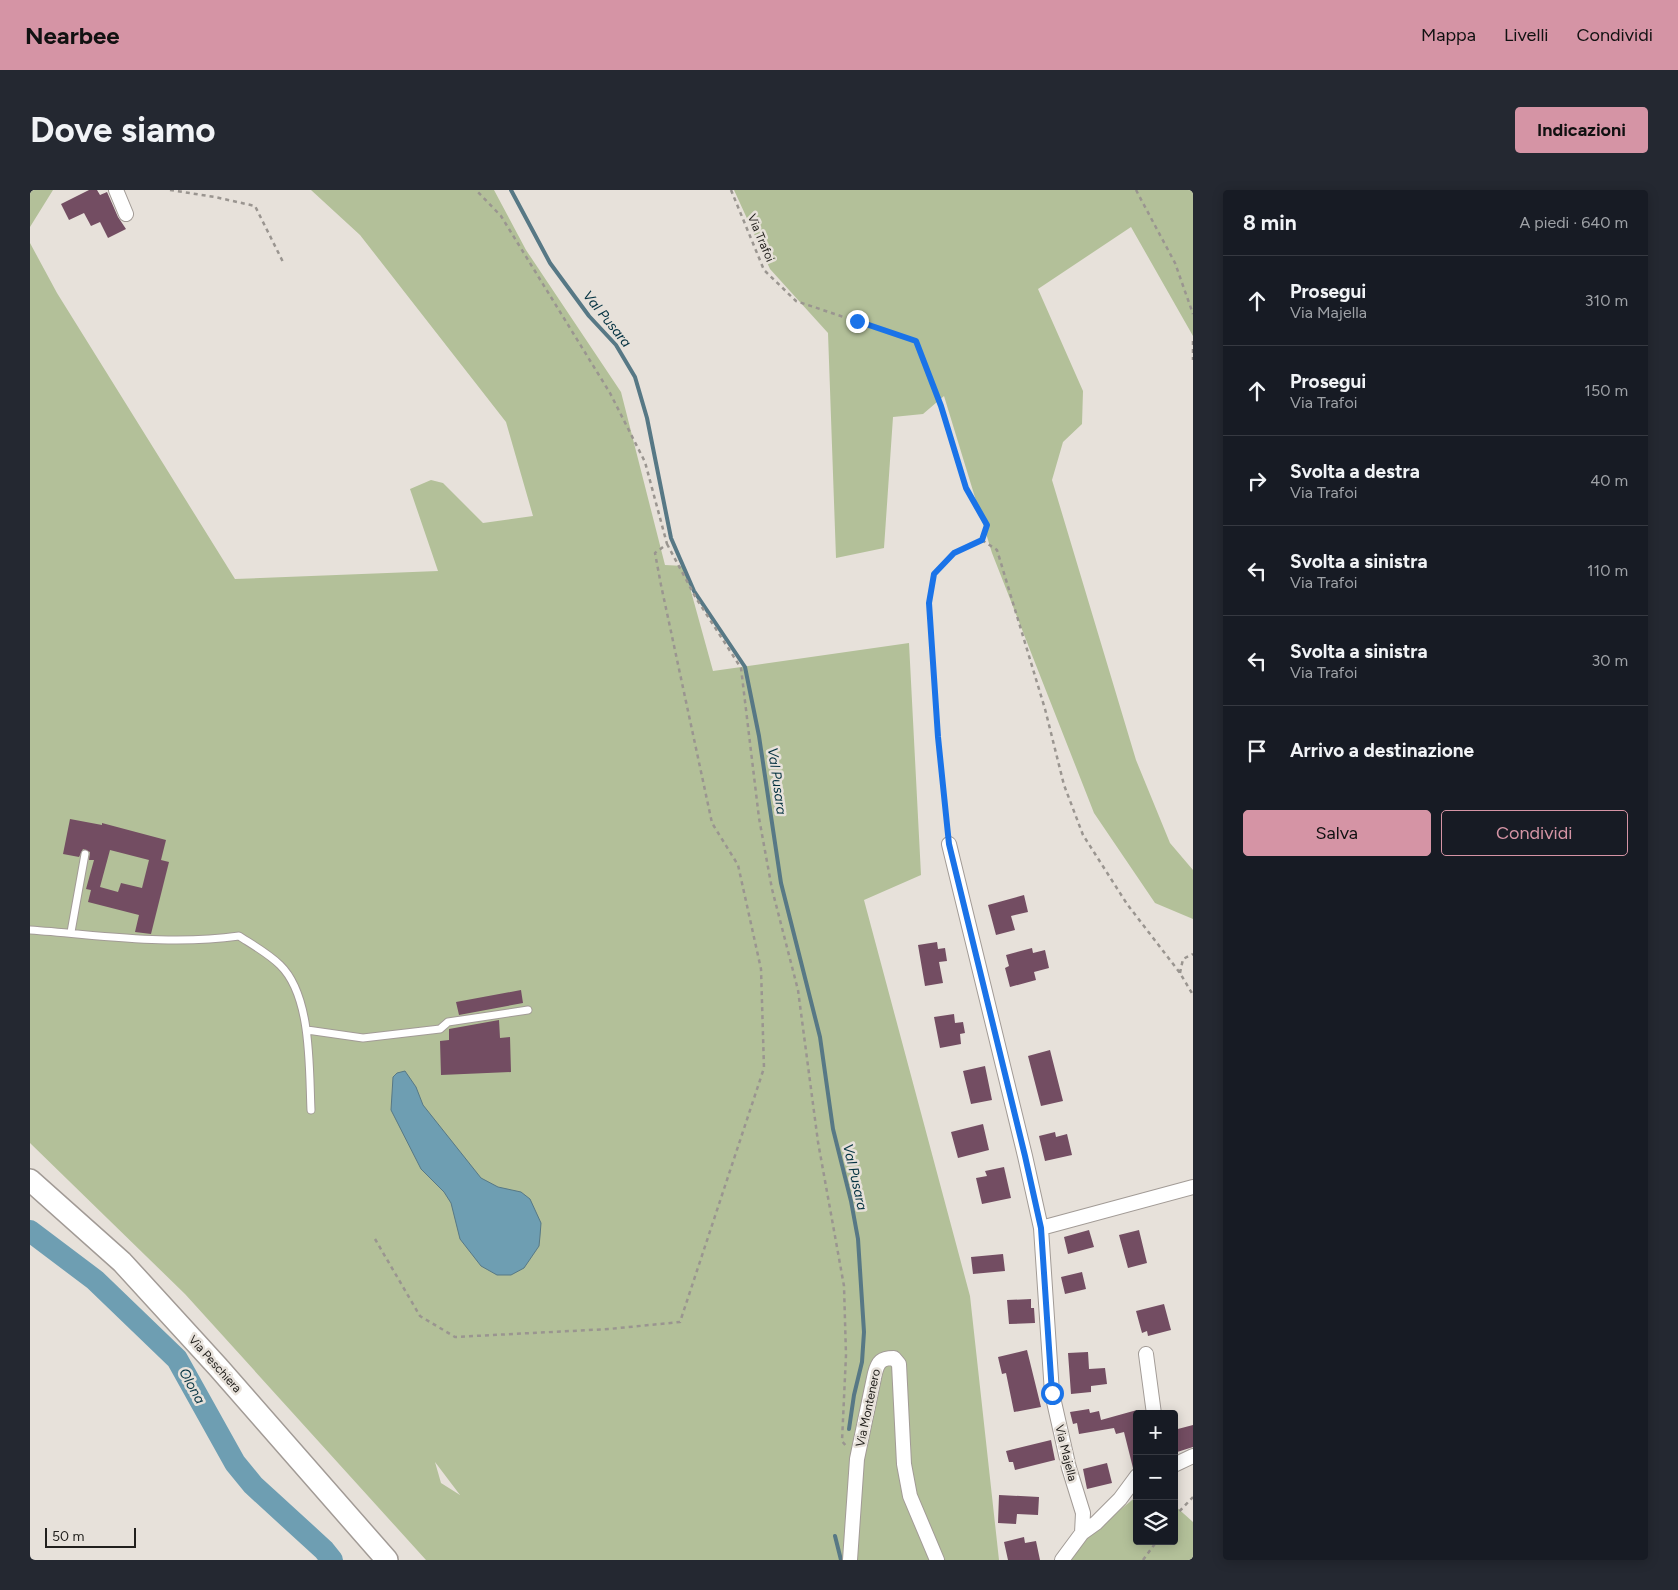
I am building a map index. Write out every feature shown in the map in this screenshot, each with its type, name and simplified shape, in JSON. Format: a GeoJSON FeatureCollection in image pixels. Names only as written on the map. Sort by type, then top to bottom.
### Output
{"type":"FeatureCollection","features":[{"type":"Feature","properties":{"kind":"main road","name":"Via Peschiera"},"geometry":{"type":"LineString","coordinates":[[30,1180],[122,1262],[218,1367],[387,1560]]}},
{"type":"Feature","properties":{"kind":"street"},"geometry":{"type":"LineString","coordinates":[[116,190],[126,214]]}},
{"type":"Feature","properties":{"kind":"street","name":"Via Majella"},"geometry":{"type":"LineString","coordinates":[[949,844],[1041,1228],[1052,1393],[1068,1468],[1083,1513],[1082,1533]]}},
{"type":"Feature","properties":{"kind":"street"},"geometry":{"type":"LineString","coordinates":[[1041,1228],[1193,1187]]}},
{"type":"Feature","properties":{"kind":"street"},"geometry":{"type":"LineString","coordinates":[[1146,1354],[1153,1410]]}},
{"type":"Feature","properties":{"kind":"street","name":"Via Montenero"},"geometry":{"type":"LineString","coordinates":[[850,1560],[857,1459],[878,1363],[884,1358],[894,1358],[899,1364],[904,1464],[910,1496],[937,1560]]}},
{"type":"Feature","properties":{"kind":"street"},"geometry":{"type":"LineString","coordinates":[[1178,1463],[1193,1456]]}},
{"type":"Feature","properties":{"kind":"street"},"geometry":{"type":"LineString","coordinates":[[1062,1560],[1082,1533],[1096,1523],[1120,1499],[1133,1481]]}},
{"type":"Feature","properties":{"kind":"street"},"geometry":{"type":"LineString","coordinates":[[1120,1499],[1133,1490]]}},
{"type":"Feature","properties":{"kind":"lane"},"geometry":{"type":"LineString","coordinates":[[71,932],[86,854]]}},
{"type":"Feature","properties":{"kind":"lane"},"geometry":{"type":"LineString","coordinates":[[30,930],[71,932],[137,940],[202,941],[239,936],[281,966],[294,987],[307,1030],[311,1110]]}},
{"type":"Feature","properties":{"kind":"lane"},"geometry":{"type":"LineString","coordinates":[[307,1030],[363,1038],[440,1029],[448,1022],[528,1010]]}},
{"type":"Feature","properties":{"kind":"path"},"geometry":{"type":"LineString","coordinates":[[170,190],[215,196],[255,206],[283,262]]}},
{"type":"Feature","properties":{"kind":"path"},"geometry":{"type":"LineString","coordinates":[[476,190],[501,216],[610,393],[645,462],[667,544],[696,598],[741,668],[759,818],[772,890],[798,990],[818,1142],[844,1286],[846,1354],[842,1441],[857,1459]]}},
{"type":"Feature","properties":{"kind":"path","name":"Via Trafoi"},"geometry":{"type":"LineString","coordinates":[[731,190],[764,270],[796,301],[916,341],[941,406],[966,488],[987,525],[982,540]]}},
{"type":"Feature","properties":{"kind":"path"},"geometry":{"type":"LineString","coordinates":[[1136,190],[1175,263],[1193,314]]}},
{"type":"Feature","properties":{"kind":"path"},"geometry":{"type":"LineString","coordinates":[[1193,340],[1193,360]]}},
{"type":"Feature","properties":{"kind":"path"},"geometry":{"type":"LineString","coordinates":[[949,844],[938,737],[929,603],[934,574],[954,553],[982,540],[997,550],[1046,709],[1064,785],[1083,835],[1127,904],[1180,973],[1193,995]]}},
{"type":"Feature","properties":{"kind":"path"},"geometry":{"type":"LineString","coordinates":[[375,1239],[420,1316],[454,1337],[609,1329],[680,1322],[764,1068],[761,970],[738,865],[712,823],[655,553],[667,544]]}},
{"type":"Feature","properties":{"kind":"path"},"geometry":{"type":"LineString","coordinates":[[1180,973],[1182,959],[1193,954]]}},
{"type":"Feature","properties":{"kind":"path"},"geometry":{"type":"LineString","coordinates":[[1178,1513],[1193,1497]]}},
{"type":"Feature","properties":{"kind":"path"},"geometry":{"type":"LineString","coordinates":[[1142,1560],[1154,1545]]}},
{"type":"Feature","properties":{"kind":"green space"},"geometry":{"type":"Polygon","coordinates":[[[30,190],[53,190],[30,227],[30,190]]]}},
{"type":"Feature","properties":{"kind":"green space"},"geometry":{"type":"Polygon","coordinates":[[[311,190],[494,190],[526,250],[621,392],[665,565],[684,566],[713,671],[909,643],[921,875],[864,900],[970,1296],[999,1560],[426,1560],[185,1294],[30,1143],[30,243],[57,293],[235,579],[438,571],[410,489],[431,480],[443,483],[483,523],[533,516],[506,422],[360,235],[311,190]],[[435,1462],[441,1483],[460,1495],[435,1462]]]}},
{"type":"Feature","properties":{"kind":"green space"},"geometry":{"type":"Polygon","coordinates":[[[734,190],[1193,190],[1193,336],[1131,227],[1038,289],[1083,391],[1082,424],[1063,442],[1052,480],[1136,760],[1170,843],[1193,870],[1193,919],[1155,903],[1094,813],[992,553],[944,396],[923,414],[893,417],[884,548],[836,558],[828,333],[770,269],[734,190]]]}},
{"type":"Feature","properties":{"kind":"green space"},"geometry":{"type":"Polygon","coordinates":[[[1133,1499],[1133,1545],[1178,1545],[1178,1509],[1193,1522],[1193,1560],[1059,1560],[1133,1499]]]}},
{"type":"Feature","properties":{"kind":"water"},"geometry":{"type":"Polygon","coordinates":[[[405,1071],[416,1087],[423,1105],[481,1178],[498,1187],[521,1192],[530,1199],[541,1223],[540,1236],[539,1246],[524,1268],[511,1275],[497,1275],[481,1266],[460,1239],[451,1203],[444,1192],[421,1169],[391,1110],[393,1077],[397,1073],[405,1071]]]}},
{"type":"Feature","properties":{"kind":"building"},"geometry":{"type":"Polygon","coordinates":[[[89,190],[97,190],[100,195],[107,192],[118,217],[126,229],[108,238],[100,222],[91,226],[84,213],[69,220],[61,204],[89,190]]]}},
{"type":"Feature","properties":{"kind":"building"},"geometry":{"type":"Polygon","coordinates":[[[70,819],[102,825],[102,823],[166,840],[161,860],[169,862],[151,934],[135,932],[139,915],[88,902],[91,890],[86,889],[94,860],[89,860],[90,852],[83,849],[79,857],[63,854],[70,819]],[[110,850],[100,887],[118,892],[121,883],[142,888],[149,860],[110,850]]]}},
{"type":"Feature","properties":{"kind":"building"},"geometry":{"type":"Polygon","coordinates":[[[1024,895],[1028,912],[1011,916],[1015,930],[996,935],[988,905],[1024,895]]]}},
{"type":"Feature","properties":{"kind":"building"},"geometry":{"type":"Polygon","coordinates":[[[937,942],[938,949],[945,948],[947,961],[939,962],[943,983],[925,986],[918,945],[937,942]]]}},
{"type":"Feature","properties":{"kind":"building"},"geometry":{"type":"Polygon","coordinates":[[[1032,948],[1033,953],[1045,950],[1049,968],[1034,972],[1036,980],[1010,987],[1005,968],[1009,966],[1006,955],[1032,948]]]}},
{"type":"Feature","properties":{"kind":"building"},"geometry":{"type":"Polygon","coordinates":[[[521,990],[523,1003],[459,1015],[456,1002],[521,990]]]}},
{"type":"Feature","properties":{"kind":"building"},"geometry":{"type":"Polygon","coordinates":[[[954,1014],[955,1023],[963,1022],[965,1033],[960,1034],[961,1044],[940,1048],[934,1017],[954,1014]]]}},
{"type":"Feature","properties":{"kind":"building"},"geometry":{"type":"Polygon","coordinates":[[[499,1020],[500,1038],[510,1037],[511,1072],[441,1075],[440,1041],[449,1040],[449,1029],[499,1020]]]}},
{"type":"Feature","properties":{"kind":"building"},"geometry":{"type":"Polygon","coordinates":[[[1050,1050],[1063,1101],[1041,1106],[1028,1056],[1050,1050]]]}},
{"type":"Feature","properties":{"kind":"building"},"geometry":{"type":"Polygon","coordinates":[[[985,1066],[992,1100],[971,1104],[963,1071],[985,1066]]]}},
{"type":"Feature","properties":{"kind":"building"},"geometry":{"type":"Polygon","coordinates":[[[983,1124],[989,1150],[958,1158],[951,1132],[983,1124]]]}},
{"type":"Feature","properties":{"kind":"building"},"geometry":{"type":"Polygon","coordinates":[[[1055,1132],[1056,1137],[1067,1134],[1072,1155],[1045,1161],[1039,1136],[1055,1132]]]}},
{"type":"Feature","properties":{"kind":"building"},"geometry":{"type":"Polygon","coordinates":[[[1004,1167],[1011,1198],[982,1204],[976,1178],[987,1176],[985,1171],[1004,1167]]]}},
{"type":"Feature","properties":{"kind":"building"},"geometry":{"type":"Polygon","coordinates":[[[1089,1230],[1094,1247],[1068,1254],[1064,1237],[1089,1230]]]}},
{"type":"Feature","properties":{"kind":"building"},"geometry":{"type":"Polygon","coordinates":[[[1139,1230],[1147,1263],[1128,1268],[1119,1235],[1139,1230]]]}},
{"type":"Feature","properties":{"kind":"building"},"geometry":{"type":"Polygon","coordinates":[[[1003,1254],[1005,1271],[973,1274],[971,1257],[1003,1254]]]}},
{"type":"Feature","properties":{"kind":"building"},"geometry":{"type":"Polygon","coordinates":[[[1082,1272],[1086,1289],[1065,1294],[1061,1277],[1082,1272]]]}},
{"type":"Feature","properties":{"kind":"building"},"geometry":{"type":"Polygon","coordinates":[[[1031,1299],[1035,1323],[1009,1324],[1007,1300],[1031,1299]]]}},
{"type":"Feature","properties":{"kind":"building"},"geometry":{"type":"Polygon","coordinates":[[[1164,1304],[1171,1330],[1148,1336],[1147,1331],[1142,1333],[1136,1311],[1164,1304]]]}},
{"type":"Feature","properties":{"kind":"building"},"geometry":{"type":"Polygon","coordinates":[[[1027,1350],[1041,1407],[1014,1412],[1006,1373],[1002,1374],[998,1357],[1027,1350]]]}},
{"type":"Feature","properties":{"kind":"building"},"geometry":{"type":"Polygon","coordinates":[[[1088,1352],[1089,1369],[1105,1368],[1107,1384],[1091,1386],[1091,1392],[1071,1394],[1068,1353],[1088,1352]]]}},
{"type":"Feature","properties":{"kind":"building"},"geometry":{"type":"Polygon","coordinates":[[[1089,1409],[1090,1413],[1099,1411],[1101,1420],[1133,1411],[1133,1468],[1124,1432],[1116,1434],[1114,1428],[1079,1434],[1077,1423],[1073,1424],[1070,1412],[1089,1409]]]}},
{"type":"Feature","properties":{"kind":"building"},"geometry":{"type":"Polygon","coordinates":[[[1193,1425],[1193,1447],[1178,1452],[1178,1429],[1193,1425]]]}},
{"type":"Feature","properties":{"kind":"building"},"geometry":{"type":"Polygon","coordinates":[[[1051,1440],[1055,1460],[1015,1470],[1013,1462],[1009,1462],[1006,1451],[1051,1440]]]}},
{"type":"Feature","properties":{"kind":"building"},"geometry":{"type":"Polygon","coordinates":[[[1107,1463],[1112,1483],[1087,1489],[1083,1469],[1107,1463]]]}},
{"type":"Feature","properties":{"kind":"building"},"geometry":{"type":"Polygon","coordinates":[[[999,1495],[1039,1497],[1038,1515],[1017,1514],[1016,1524],[998,1523],[999,1495]]]}},
{"type":"Feature","properties":{"kind":"building"},"geometry":{"type":"Polygon","coordinates":[[[1024,1537],[1025,1543],[1036,1541],[1040,1560],[1008,1560],[1004,1542],[1024,1537]]]}},
{"type":"Feature","properties":{"kind":"waterway","name":"Val Pusara"},"geometry":{"type":"LineString","coordinates":[[511,190],[550,263],[589,316],[616,345],[635,377],[647,418],[671,538],[694,591],[745,667],[759,736],[781,883],[820,1037],[833,1129],[851,1201],[858,1239],[864,1332],[862,1362],[854,1395],[849,1429]]}},
{"type":"Feature","properties":{"kind":"waterway","name":"Olona"},"geometry":{"type":"LineString","coordinates":[[30,1231],[95,1280],[177,1359],[235,1463],[253,1485],[324,1550],[332,1560]]}},
{"type":"Feature","properties":{"kind":"waterway","name":"Val Pusara"},"geometry":{"type":"LineString","coordinates":[[835,1536],[841,1560]]}},
{"type":"Feature","properties":{"kind":"route"},"geometry":{"type":"LineString","coordinates":[[857,321],[916,341],[941,406],[966,488],[987,525],[982,540],[954,553],[934,574],[929,603],[930,634],[949,844],[1041,1228],[1052,1393]]}}]}
